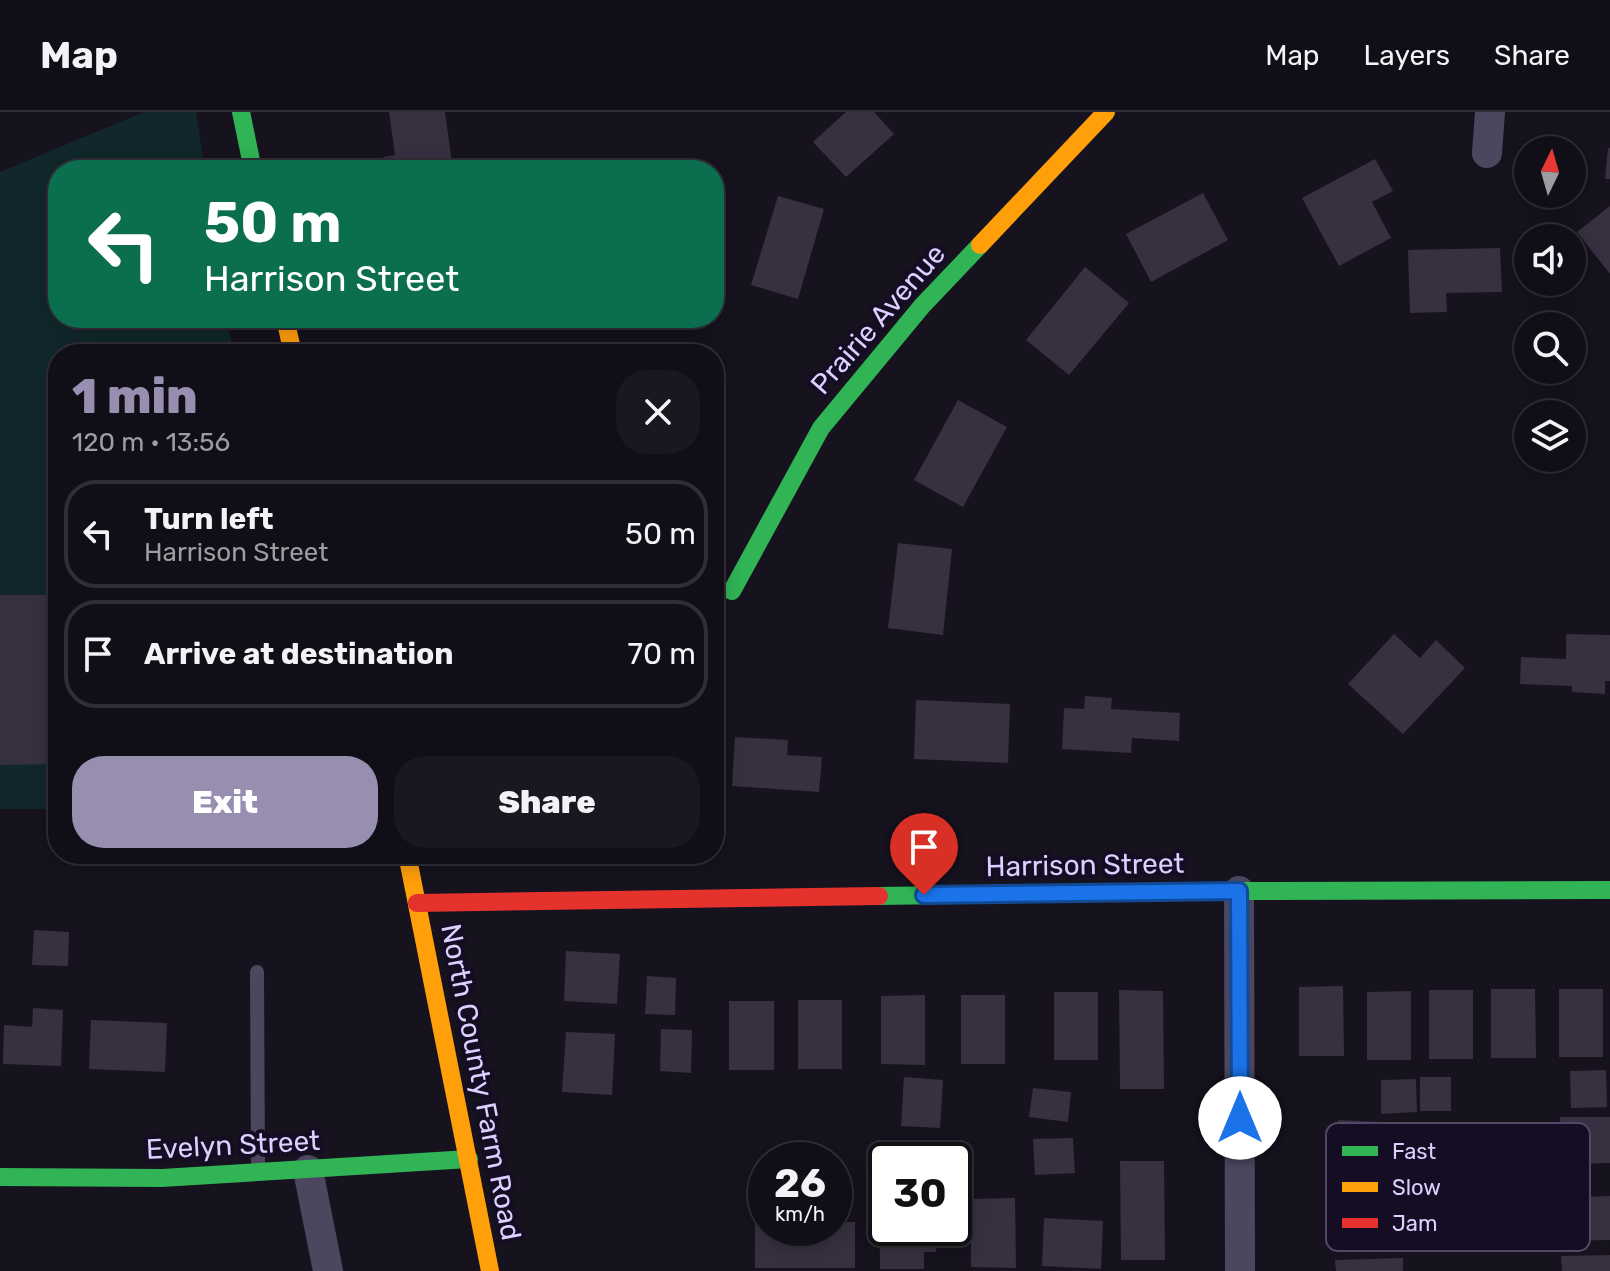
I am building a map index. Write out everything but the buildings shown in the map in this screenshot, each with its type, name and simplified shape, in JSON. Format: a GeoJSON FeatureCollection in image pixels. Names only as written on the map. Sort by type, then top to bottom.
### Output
{"type":"FeatureCollection","features":[{"type":"Feature","properties":{"kind":"street"},"geometry":{"type":"LineString","coordinates":[[241,112],[251,160]]}},
{"type":"Feature","properties":{"kind":"street","name":"Prairie Avenue"},"geometry":{"type":"LineString","coordinates":[[732,591],[821,428],[922,306],[1106,112]]}},
{"type":"Feature","properties":{"kind":"street"},"geometry":{"type":"LineString","coordinates":[[1487,153],[1490,112]]}},
{"type":"Feature","properties":{"kind":"street","name":"North County Farm Road"},"geometry":{"type":"LineString","coordinates":[[409,864],[490,1271]]}},
{"type":"Feature","properties":{"kind":"street","name":"Harrison Street"},"geometry":{"type":"LineString","coordinates":[[417,903],[1239,891],[1610,890]]}},
{"type":"Feature","properties":{"kind":"street"},"geometry":{"type":"LineString","coordinates":[[1239,891],[1240,1271]]}},
{"type":"Feature","properties":{"kind":"street","name":"Evelyn Street"},"geometry":{"type":"LineString","coordinates":[[0,1177],[162,1178],[469,1159]]}},
{"type":"Feature","properties":{"kind":"street"},"geometry":{"type":"LineString","coordinates":[[308,1170],[328,1271]]}},
{"type":"Feature","properties":{"kind":"lane"},"geometry":{"type":"LineString","coordinates":[[257,972],[258,1173]]}},
{"type":"Feature","properties":{"kind":"green space"},"geometry":{"type":"Polygon","coordinates":[[[144,112],[196,112],[203,160],[48,160],[48,328],[228,328],[232,344],[48,344],[48,809],[0,809],[0,172],[144,112]]]}},
{"type":"Feature","properties":{"kind":"traffic: fast"},"geometry":{"type":"LineString","coordinates":[[241,112],[251,160]]}},
{"type":"Feature","properties":{"kind":"traffic: fast"},"geometry":{"type":"LineString","coordinates":[[732,591],[821,428],[922,306],[980,245]]}},
{"type":"Feature","properties":{"kind":"traffic: fast"},"geometry":{"type":"LineString","coordinates":[[879,896],[1610,890]]}},
{"type":"Feature","properties":{"kind":"traffic: fast"},"geometry":{"type":"LineString","coordinates":[[0,1177],[162,1178],[469,1159]]}},
{"type":"Feature","properties":{"kind":"traffic: slow"},"geometry":{"type":"LineString","coordinates":[[980,245],[1106,112]]}},
{"type":"Feature","properties":{"kind":"traffic: slow"},"geometry":{"type":"LineString","coordinates":[[287,328],[291,344]]}},
{"type":"Feature","properties":{"kind":"traffic: slow"},"geometry":{"type":"LineString","coordinates":[[409,864],[490,1271]]}},
{"type":"Feature","properties":{"kind":"traffic: jam"},"geometry":{"type":"LineString","coordinates":[[417,903],[879,896]]}},
{"type":"Feature","properties":{"kind":"route"},"geometry":{"type":"LineString","coordinates":[[924,895],[1239,891],[1240,1118]]}}]}
